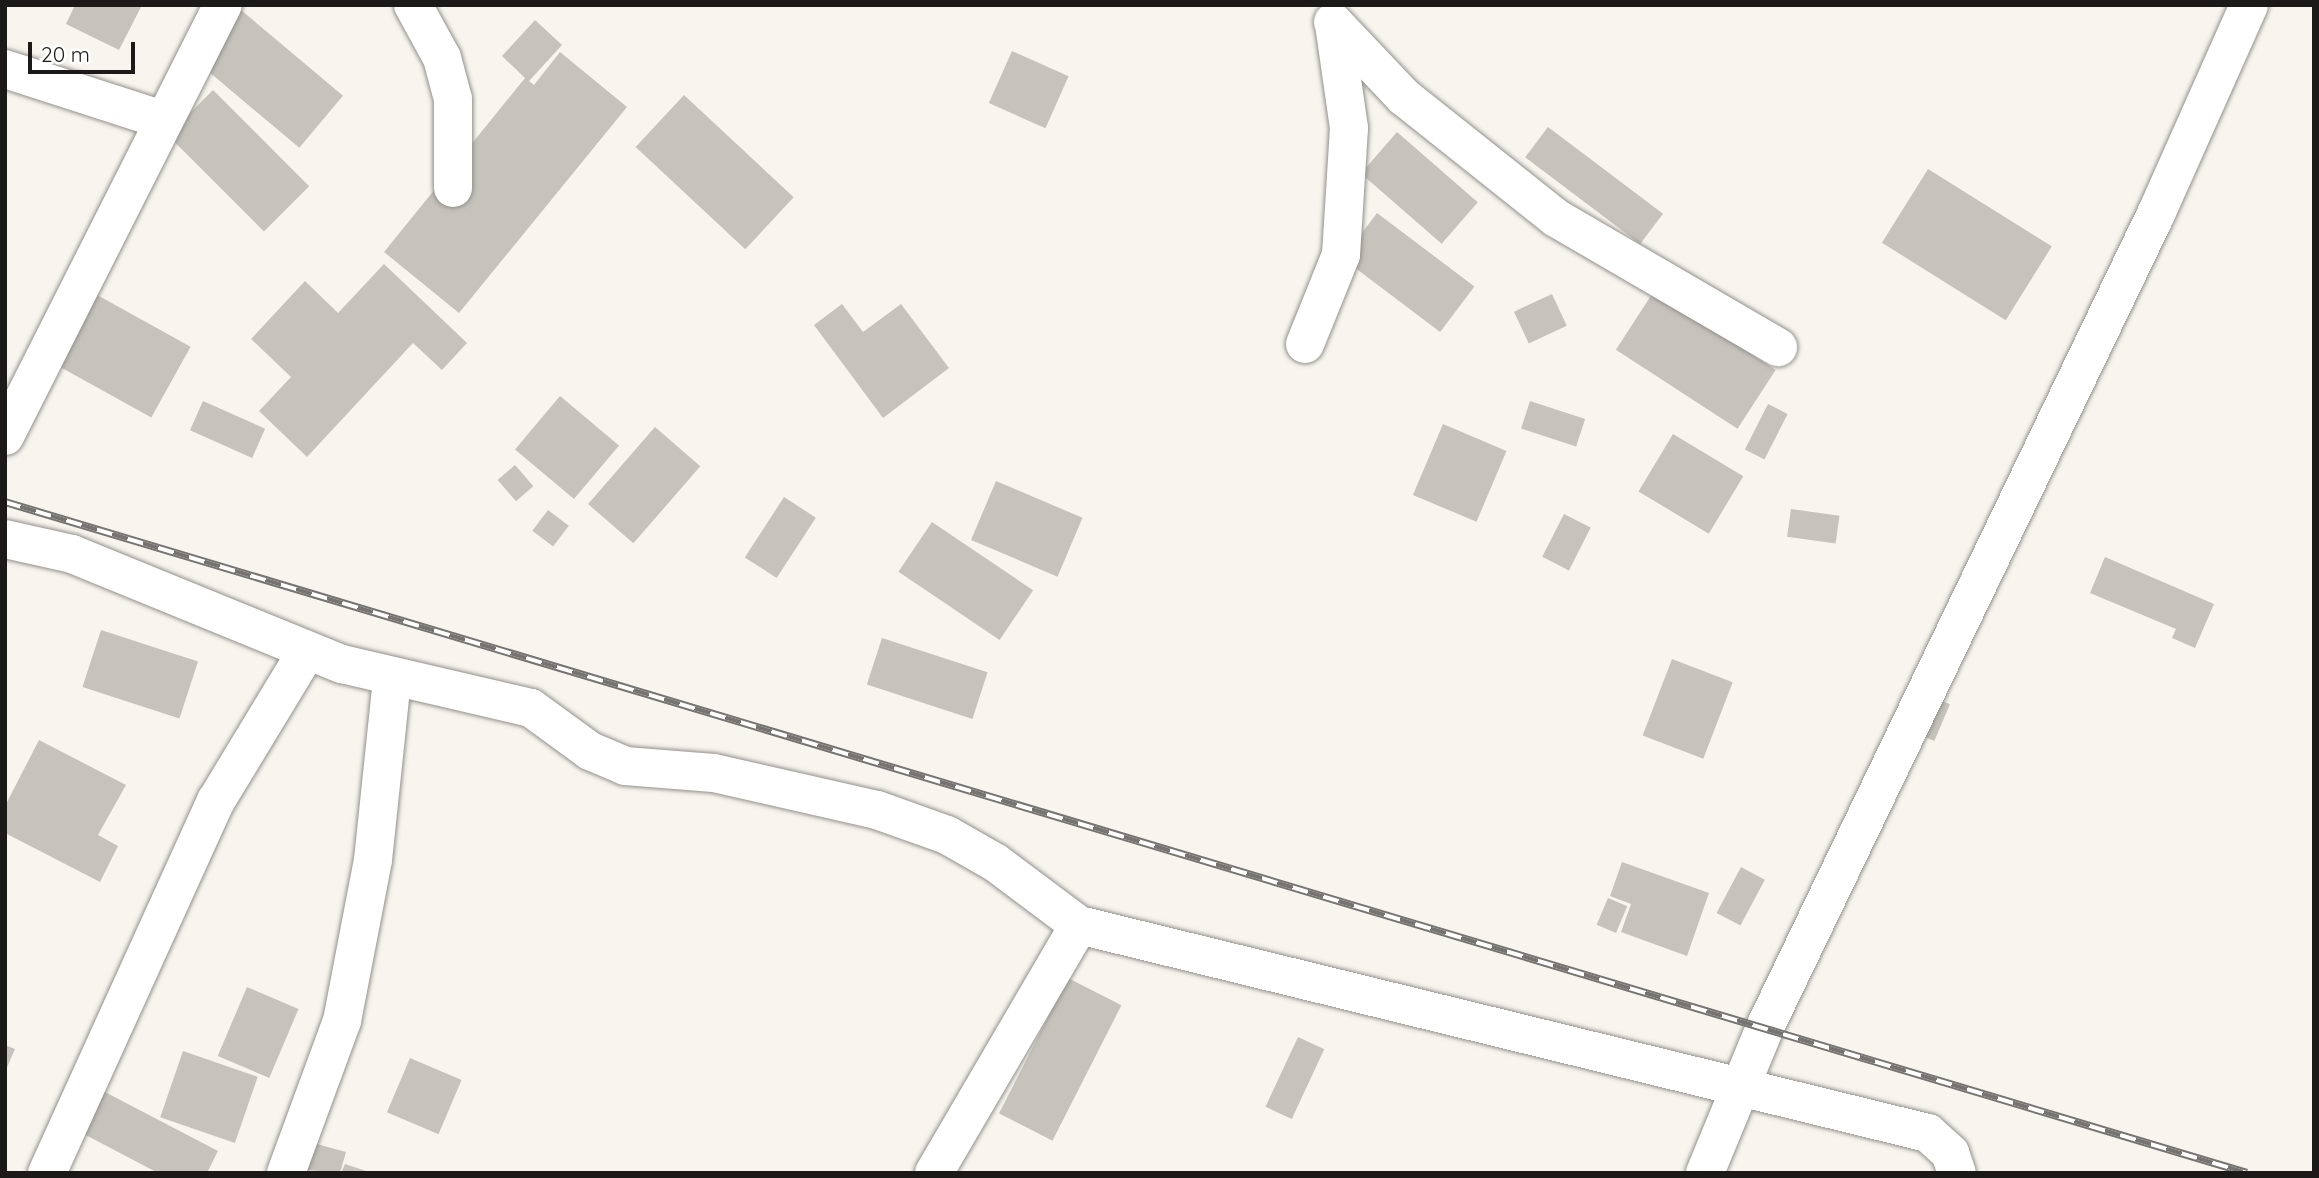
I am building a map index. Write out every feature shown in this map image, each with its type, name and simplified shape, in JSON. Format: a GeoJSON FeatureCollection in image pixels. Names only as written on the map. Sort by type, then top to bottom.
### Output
{"type":"FeatureCollection","features":[{"type":"Feature","properties":{"kind":"street"},"geometry":{"type":"LineString","coordinates":[[5,436],[223,5]]}},
{"type":"Feature","properties":{"kind":"street"},"geometry":{"type":"LineString","coordinates":[[413,5],[442,58],[453,99],[453,188]]}},
{"type":"Feature","properties":{"kind":"street"},"geometry":{"type":"LineString","coordinates":[[1705,1173],[1743,1092],[1766,1025],[2156,214],[2249,5]]}},
{"type":"Feature","properties":{"kind":"street"},"geometry":{"type":"LineString","coordinates":[[1305,344],[1340,255],[1349,128],[1330,14]]}},
{"type":"Feature","properties":{"kind":"street"},"geometry":{"type":"LineString","coordinates":[[1330,14],[1404,97],[1556,218],[1778,347]]}},
{"type":"Feature","properties":{"kind":"street"},"geometry":{"type":"LineString","coordinates":[[5,69],[163,120]]}},
{"type":"Feature","properties":{"kind":"street"},"geometry":{"type":"LineString","coordinates":[[5,539],[72,554],[307,651],[392,678],[531,708],[590,751],[625,766],[714,773],[912,822],[996,863],[1079,925],[1743,1092],[1928,1133],[1950,1153],[1957,1173]]}},
{"type":"Feature","properties":{"kind":"street"},"geometry":{"type":"LineString","coordinates":[[47,1173],[216,801],[307,651]]}},
{"type":"Feature","properties":{"kind":"street"},"geometry":{"type":"LineString","coordinates":[[286,1173],[342,1021],[373,860],[392,678]]}},
{"type":"Feature","properties":{"kind":"street"},"geometry":{"type":"LineString","coordinates":[[934,1173],[1079,925]]}},
{"type":"Feature","properties":{"kind":"building"},"geometry":{"type":"Polygon","coordinates":[[[75,5],[142,5],[119,50],[66,24],[75,5]]]}},
{"type":"Feature","properties":{"kind":"building"},"geometry":{"type":"Polygon","coordinates":[[[235,5],[343,96],[299,148],[191,57],[235,5]]]}},
{"type":"Feature","properties":{"kind":"building"},"geometry":{"type":"Polygon","coordinates":[[[535,20],[562,45],[529,81],[534,85],[560,52],[627,107],[459,313],[384,252],[525,78],[502,56],[535,20]]]}},
{"type":"Feature","properties":{"kind":"building"},"geometry":{"type":"Polygon","coordinates":[[[1012,51],[1069,76],[1045,128],[989,103],[1012,51]]]}},
{"type":"Feature","properties":{"kind":"building"},"geometry":{"type":"Polygon","coordinates":[[[213,90],[309,186],[264,231],[168,135],[213,90]]]}},
{"type":"Feature","properties":{"kind":"building"},"geometry":{"type":"Polygon","coordinates":[[[684,95],[794,197],[745,249],[636,147],[684,95]]]}},
{"type":"Feature","properties":{"kind":"building"},"geometry":{"type":"Polygon","coordinates":[[[1548,127],[1663,214],[1640,244],[1525,157],[1548,127]]]}},
{"type":"Feature","properties":{"kind":"building"},"geometry":{"type":"Polygon","coordinates":[[[1397,132],[1478,202],[1442,244],[1361,174],[1397,132]]]}},
{"type":"Feature","properties":{"kind":"building"},"geometry":{"type":"Polygon","coordinates":[[[1928,169],[2052,246],[2006,320],[1882,243],[1928,169]]]}},
{"type":"Feature","properties":{"kind":"building"},"geometry":{"type":"Polygon","coordinates":[[[1377,213],[1474,286],[1440,332],[1343,259],[1377,213]]]}},
{"type":"Feature","properties":{"kind":"building"},"geometry":{"type":"Polygon","coordinates":[[[384,264],[467,343],[442,370],[413,343],[307,457],[259,411],[291,377],[251,339],[305,281],[338,313],[384,264]]]}},
{"type":"Feature","properties":{"kind":"building"},"geometry":{"type":"Polygon","coordinates":[[[90,291],[191,347],[151,418],[51,362],[90,291]]]}},
{"type":"Feature","properties":{"kind":"building"},"geometry":{"type":"Polygon","coordinates":[[[1654,291],[1776,370],[1737,429],[1616,350],[1654,291]]]}},
{"type":"Feature","properties":{"kind":"building"},"geometry":{"type":"Polygon","coordinates":[[[1552,294],[1567,326],[1529,343],[1514,312],[1552,294]]]}},
{"type":"Feature","properties":{"kind":"building"},"geometry":{"type":"Polygon","coordinates":[[[842,304],[863,332],[901,304],[949,368],[883,418],[814,325],[842,304]]]}},
{"type":"Feature","properties":{"kind":"building"},"geometry":{"type":"Polygon","coordinates":[[[560,396],[619,445],[574,499],[515,450],[560,396]]]}},
{"type":"Feature","properties":{"kind":"building"},"geometry":{"type":"Polygon","coordinates":[[[203,401],[265,429],[252,458],[190,430],[203,401]]]}},
{"type":"Feature","properties":{"kind":"building"},"geometry":{"type":"Polygon","coordinates":[[[1530,401],[1585,419],[1576,447],[1521,429],[1530,401]]]}},
{"type":"Feature","properties":{"kind":"building"},"geometry":{"type":"Polygon","coordinates":[[[1768,404],[1788,414],[1764,459],[1745,449],[1768,404]]]}},
{"type":"Feature","properties":{"kind":"building"},"geometry":{"type":"Polygon","coordinates":[[[1443,424],[1507,451],[1476,522],[1413,495],[1443,424]]]}},
{"type":"Feature","properties":{"kind":"building"},"geometry":{"type":"Polygon","coordinates":[[[655,427],[700,466],[633,543],[588,504],[655,427]]]}},
{"type":"Feature","properties":{"kind":"building"},"geometry":{"type":"Polygon","coordinates":[[[1673,434],[1743,476],[1709,534],[1638,491],[1673,434]]]}},
{"type":"Feature","properties":{"kind":"building"},"geometry":{"type":"Polygon","coordinates":[[[515,465],[533,486],[516,501],[498,480],[515,465]]]}},
{"type":"Feature","properties":{"kind":"building"},"geometry":{"type":"Polygon","coordinates":[[[996,481],[1083,518],[1058,577],[971,540],[996,481]]]}},
{"type":"Feature","properties":{"kind":"building"},"geometry":{"type":"Polygon","coordinates":[[[784,497],[816,518],[777,578],[745,557],[784,497]]]}},
{"type":"Feature","properties":{"kind":"building"},"geometry":{"type":"Polygon","coordinates":[[[1791,509],[1840,516],[1836,544],[1787,537],[1791,509]]]}},
{"type":"Feature","properties":{"kind":"building"},"geometry":{"type":"Polygon","coordinates":[[[548,510],[569,526],[553,546],[532,531],[548,510]]]}},
{"type":"Feature","properties":{"kind":"building"},"geometry":{"type":"Polygon","coordinates":[[[1564,514],[1591,528],[1569,570],[1542,557],[1564,514]]]}},
{"type":"Feature","properties":{"kind":"building"},"geometry":{"type":"Polygon","coordinates":[[[932,522],[1033,590],[1000,640],[898,572],[932,522]]]}},
{"type":"Feature","properties":{"kind":"building"},"geometry":{"type":"Polygon","coordinates":[[[2105,557],[2214,604],[2195,648],[2172,638],[2176,629],[2090,593],[2105,557]]]}},
{"type":"Feature","properties":{"kind":"building"},"geometry":{"type":"Polygon","coordinates":[[[101,630],[198,662],[179,719],[82,687],[101,630]]]}},
{"type":"Feature","properties":{"kind":"building"},"geometry":{"type":"Polygon","coordinates":[[[882,638],[988,672],[972,719],[867,685],[882,638]]]}},
{"type":"Feature","properties":{"kind":"building"},"geometry":{"type":"Polygon","coordinates":[[[1672,659],[1733,682],[1703,759],[1643,736],[1672,659]]]}},
{"type":"Feature","properties":{"kind":"building"},"geometry":{"type":"Polygon","coordinates":[[[1926,694],[1950,704],[1934,741],[1910,731],[1926,694]]]}},
{"type":"Feature","properties":{"kind":"building"},"geometry":{"type":"Polygon","coordinates":[[[39,740],[126,785],[98,835],[118,846],[100,882],[5,833],[5,806],[39,740]]]}},
{"type":"Feature","properties":{"kind":"building"},"geometry":{"type":"Polygon","coordinates":[[[1622,862],[1709,893],[1687,956],[1621,932],[1631,904],[1610,896],[1622,862]]]}},
{"type":"Feature","properties":{"kind":"building"},"geometry":{"type":"Polygon","coordinates":[[[1741,867],[1765,880],[1740,926],[1717,913],[1741,867]]]}},
{"type":"Feature","properties":{"kind":"building"},"geometry":{"type":"Polygon","coordinates":[[[1608,898],[1627,906],[1616,933],[1597,925],[1608,898]]]}},
{"type":"Feature","properties":{"kind":"building"},"geometry":{"type":"Polygon","coordinates":[[[1068,978],[1121,1005],[1052,1141],[999,1113],[1068,978]]]}},
{"type":"Feature","properties":{"kind":"building"},"geometry":{"type":"Polygon","coordinates":[[[247,987],[299,1009],[269,1078],[218,1056],[247,987]]]}},
{"type":"Feature","properties":{"kind":"building"},"geometry":{"type":"Polygon","coordinates":[[[1298,1037],[1324,1049],[1292,1119],[1265,1107],[1298,1037]]]}},
{"type":"Feature","properties":{"kind":"building"},"geometry":{"type":"Polygon","coordinates":[[[5,1045],[15,1049],[5,1072],[5,1045]]]}},
{"type":"Feature","properties":{"kind":"building"},"geometry":{"type":"Polygon","coordinates":[[[183,1051],[258,1077],[235,1143],[160,1117],[183,1051]]]}},
{"type":"Feature","properties":{"kind":"building"},"geometry":{"type":"Polygon","coordinates":[[[410,1058],[462,1080],[438,1134],[387,1112],[410,1058]]]}},
{"type":"Feature","properties":{"kind":"building"},"geometry":{"type":"Polygon","coordinates":[[[82,1080],[218,1151],[207,1173],[158,1173],[61,1122],[82,1080]]]}},
{"type":"Feature","properties":{"kind":"building"},"geometry":{"type":"Polygon","coordinates":[[[313,1143],[346,1152],[340,1173],[307,1170],[313,1143]]]}},
{"type":"Feature","properties":{"kind":"building"},"geometry":{"type":"Polygon","coordinates":[[[345,1164],[369,1172],[369,1173],[341,1173],[345,1164]]]}},
{"type":"Feature","properties":{"kind":"railway"},"geometry":{"type":"LineString","coordinates":[[5,502],[2247,1173]]}}]}
